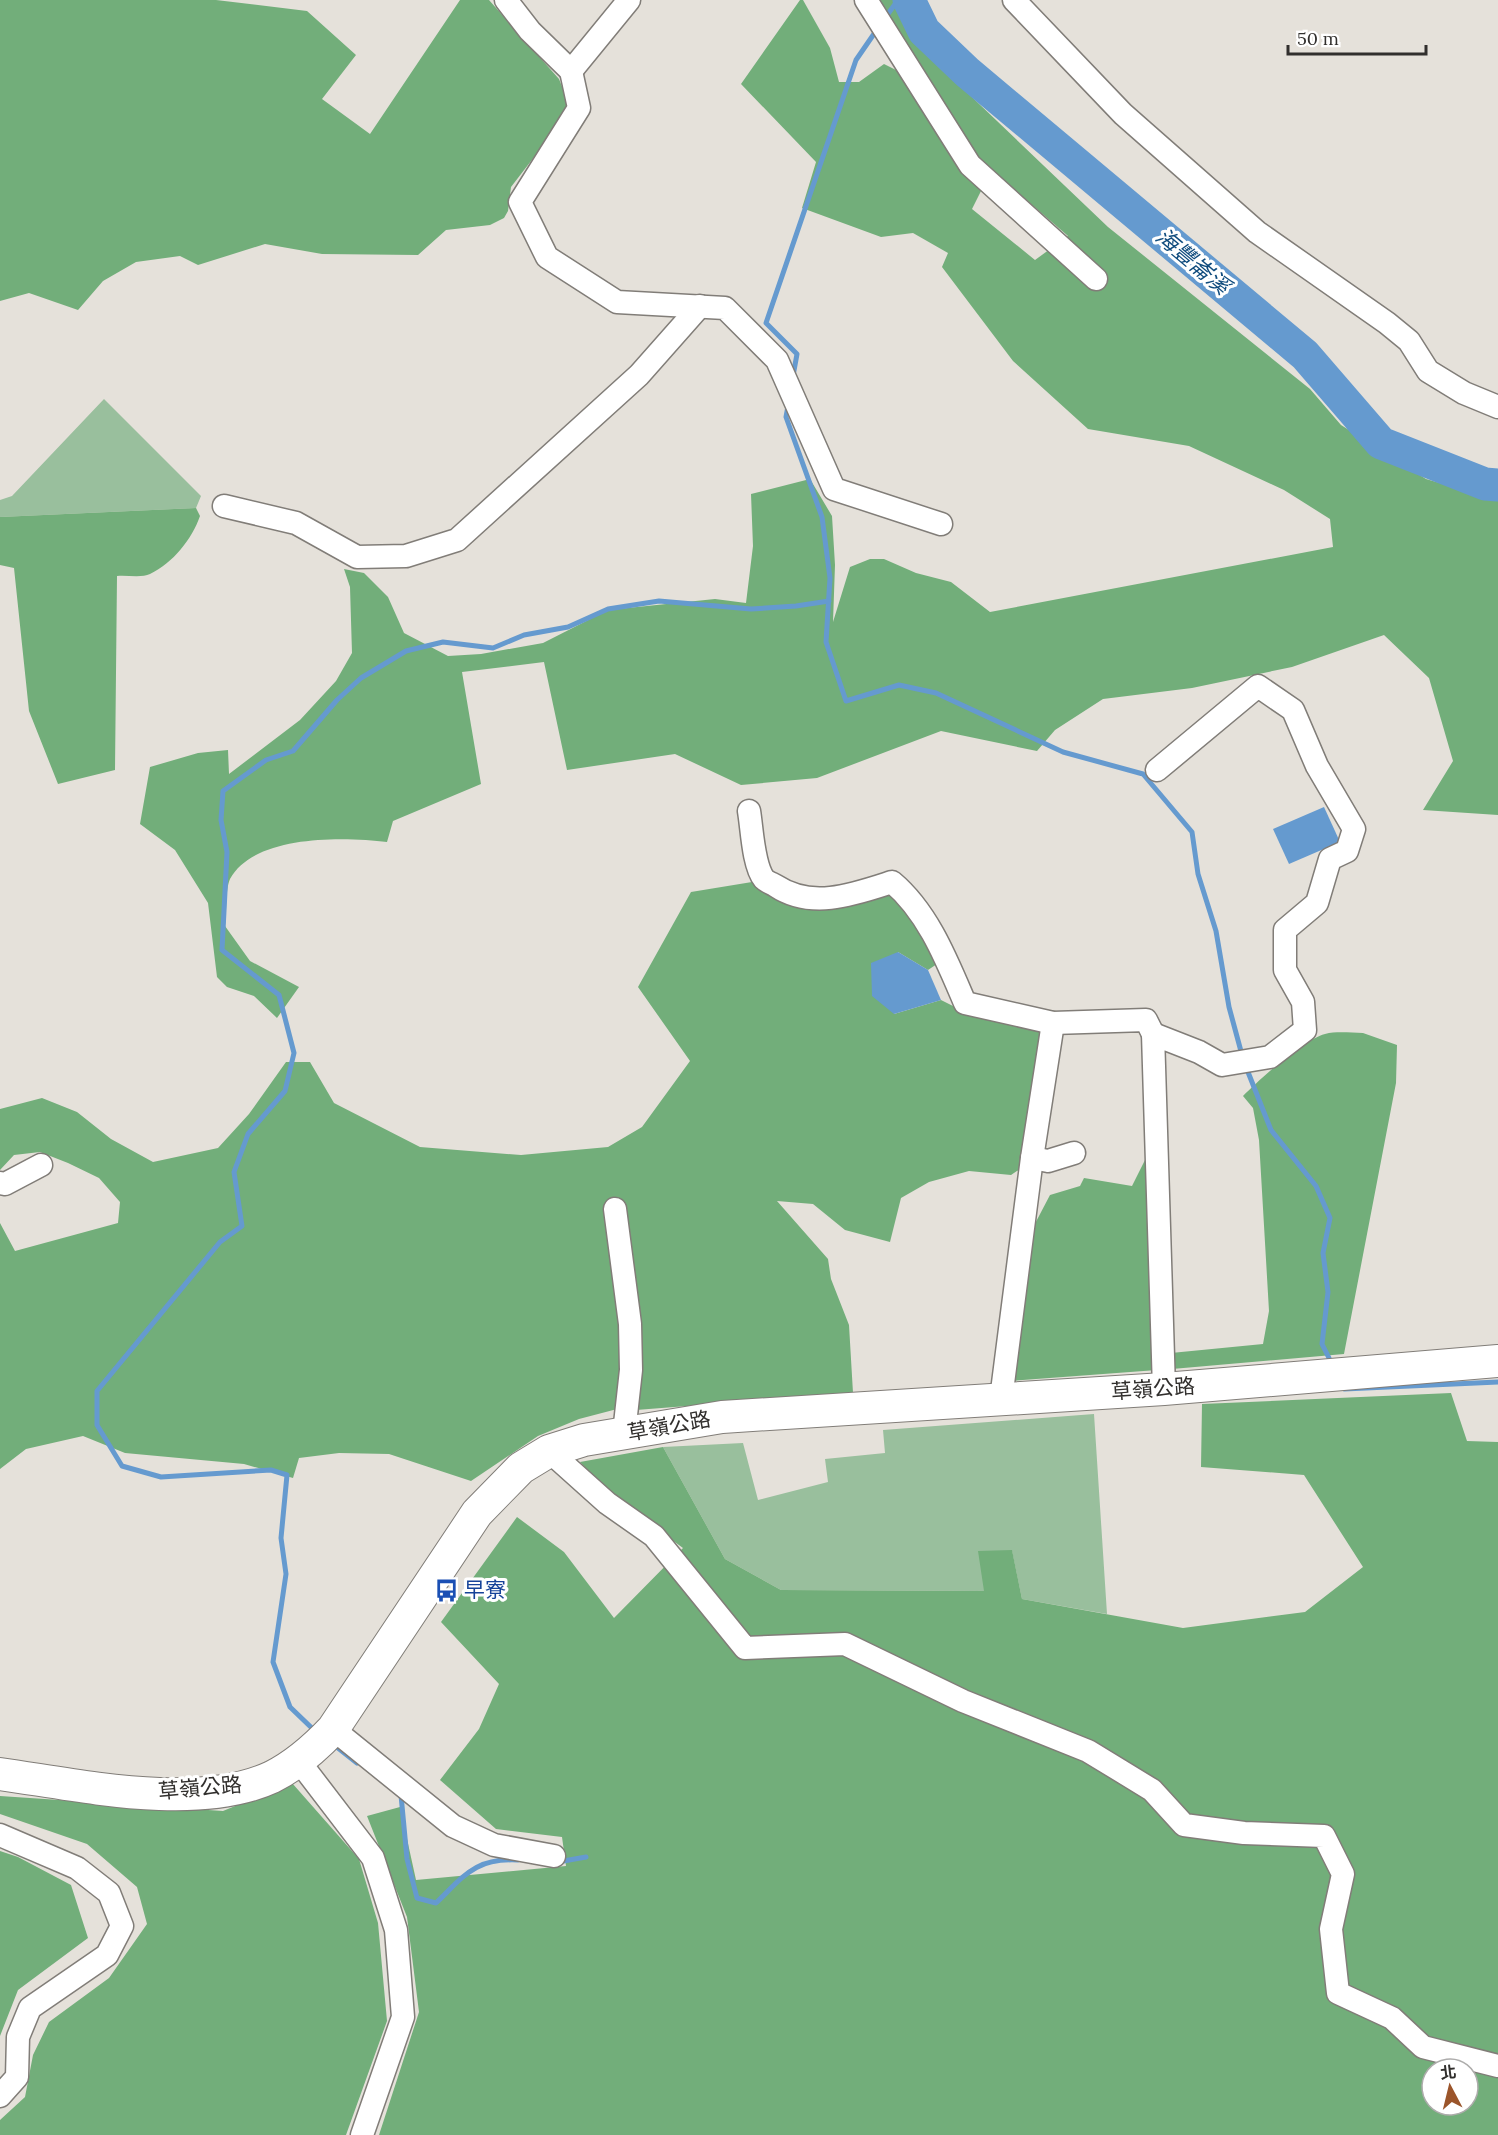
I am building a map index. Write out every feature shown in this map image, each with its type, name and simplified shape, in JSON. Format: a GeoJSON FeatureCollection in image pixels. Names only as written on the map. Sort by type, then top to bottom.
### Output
{"type":"FeatureCollection","features":[{"type":"Feature","properties":{"kind":"main road","name":"草嶺公路"},"geometry":{"type":"LineString","coordinates":[[0,1774],[123,1792],[176,1795],[243,1787],[272,1777],[311,1752],[333,1729],[477,1513],[521,1468],[549,1451],[584,1440],[722,1417],[1164,1389],[1498,1361]]}},
{"type":"Feature","properties":{"kind":"street"},"geometry":{"type":"LineString","coordinates":[[506,0],[530,31],[571,71],[579,108],[520,202],[547,257],[617,302],[725,308],[777,360],[834,489],[941,524]]}},
{"type":"Feature","properties":{"kind":"street"},"geometry":{"type":"LineString","coordinates":[[571,71],[629,0]]}},
{"type":"Feature","properties":{"kind":"street"},"geometry":{"type":"LineString","coordinates":[[1014,0],[1123,114],[1249,225],[1387,323],[1409,342],[1428,371],[1464,393],[1498,407]]}},
{"type":"Feature","properties":{"kind":"street"},"geometry":{"type":"LineString","coordinates":[[870,6],[970,165],[1096,279]]}},
{"type":"Feature","properties":{"kind":"street"},"geometry":{"type":"LineString","coordinates":[[224,506],[296,524],[357,557],[406,556],[457,540],[639,375],[700,306]]}},
{"type":"Feature","properties":{"kind":"street"},"geometry":{"type":"LineString","coordinates":[[1153,1034],[1199,1052],[1222,1065],[1270,1057],[1305,1030],[1303,1002],[1285,970],[1286,930],[1317,903],[1330,859],[1347,851],[1354,829],[1317,766],[1293,710],[1258,686],[1157,770]]}},
{"type":"Feature","properties":{"kind":"street"},"geometry":{"type":"LineString","coordinates":[[749,811],[756,855],[764,879],[782,891],[811,900],[859,893],[892,882],[906,894],[946,958],[965,1003],[1053,1023],[1146,1020],[1153,1034],[1164,1389]]}},
{"type":"Feature","properties":{"kind":"street"},"geometry":{"type":"LineString","coordinates":[[1001,1399],[1032,1158],[1053,1023]]}},
{"type":"Feature","properties":{"kind":"street"},"geometry":{"type":"LineString","coordinates":[[1032,1158],[1048,1161],[1074,1153]]}},
{"type":"Feature","properties":{"kind":"street"},"geometry":{"type":"LineString","coordinates":[[0,1183],[5,1184],[41,1165]]}},
{"type":"Feature","properties":{"kind":"street"},"geometry":{"type":"LineString","coordinates":[[615,1209],[630,1324],[631,1370],[624,1433]]}},
{"type":"Feature","properties":{"kind":"street"},"geometry":{"type":"LineString","coordinates":[[549,1451],[607,1503],[654,1536],[745,1648],[846,1644],[963,1701],[1088,1750],[1152,1790],[1184,1825],[1244,1833],[1324,1836],[1343,1874],[1331,1929],[1338,1993],[1392,2018],[1423,2048],[1498,2066]]}},
{"type":"Feature","properties":{"kind":"street"},"geometry":{"type":"LineString","coordinates":[[333,1729],[453,1826],[494,1845],[554,1856]]}},
{"type":"Feature","properties":{"kind":"street"},"geometry":{"type":"LineString","coordinates":[[298,1761],[373,1858],[396,1930],[403,2017],[362,2135]]}},
{"type":"Feature","properties":{"kind":"street"},"geometry":{"type":"LineString","coordinates":[[0,1835],[77,1868],[109,1893],[122,1926],[107,1955],[30,2008],[18,2037],[17,2077],[0,2096]]}},
{"type":"Feature","properties":{"kind":"green space"},"geometry":{"type":"Polygon","coordinates":[[[0,0],[216,0],[307,11],[356,55],[322,99],[370,134],[460,0],[489,0],[559,79],[571,109],[511,187],[508,211],[504,218],[490,225],[446,230],[418,255],[322,254],[265,244],[198,265],[180,256],[136,262],[103,281],[78,310],[29,293],[0,301],[0,0]]]}},
{"type":"Feature","properties":{"kind":"green space"},"geometry":{"type":"Polygon","coordinates":[[[800,0],[803,0],[830,48],[839,82],[859,82],[884,64],[900,72],[983,187],[972,209],[1035,260],[1068,236],[979,159],[878,0],[899,0],[932,59],[1108,227],[1310,389],[1341,425],[1426,479],[1498,500],[1498,815],[1423,810],[1453,761],[1429,678],[1384,635],[1292,667],[1192,688],[1103,699],[1055,730],[1037,751],[941,731],[817,778],[741,785],[675,754],[567,770],[544,662],[462,672],[481,784],[393,821],[387,842],[348,839],[279,846],[242,864],[230,879],[227,889],[225,926],[250,961],[299,987],[277,1018],[254,996],[227,987],[217,977],[208,903],[175,850],[140,824],[150,767],[198,753],[228,750],[229,774],[300,720],[336,681],[352,653],[350,587],[344,569],[364,573],[388,597],[404,633],[448,656],[481,654],[543,643],[608,610],[715,599],[746,603],[753,546],[751,494],[810,479],[832,516],[835,565],[833,622],[850,567],[870,559],[884,559],[916,573],[951,582],[990,612],[1333,547],[1330,519],[1284,490],[1189,446],[1088,429],[1013,361],[942,267],[948,253],[913,233],[881,237],[802,208],[816,162],[741,84],[800,0]]]}},
{"type":"Feature","properties":{"kind":"green space"},"geometry":{"type":"Polygon","coordinates":[[[104,399],[201,496],[196,508],[0,517],[0,500],[12,496],[104,399]]]}},
{"type":"Feature","properties":{"kind":"green space"},"geometry":{"type":"Polygon","coordinates":[[[196,508],[200,516],[192,533],[181,550],[166,564],[147,575],[117,576],[115,770],[58,784],[29,711],[14,568],[0,565],[0,517],[196,508]]]}},
{"type":"Feature","properties":{"kind":"green space"},"geometry":{"type":"Polygon","coordinates":[[[752,882],[776,895],[888,890],[907,905],[940,962],[928,970],[898,952],[894,1014],[941,1000],[961,1010],[1049,1030],[1035,1159],[1011,1175],[969,1171],[929,1182],[901,1198],[890,1242],[845,1230],[813,1204],[777,1201],[828,1259],[831,1279],[849,1325],[853,1393],[636,1410],[620,1311],[621,1408],[579,1419],[538,1436],[471,1481],[389,1454],[339,1453],[299,1458],[293,1478],[244,1464],[125,1453],[83,1436],[26,1449],[0,1469],[0,1223],[15,1251],[118,1223],[120,1202],[99,1178],[40,1152],[14,1155],[0,1170],[0,1109],[42,1098],[77,1112],[111,1139],[153,1162],[218,1148],[249,1114],[286,1062],[310,1062],[334,1103],[420,1147],[521,1155],[608,1147],[642,1127],[690,1061],[638,987],[691,892],[752,882]]]}},
{"type":"Feature","properties":{"kind":"green space"},"geometry":{"type":"Polygon","coordinates":[[[1334,1033],[1363,1033],[1397,1045],[1396,1083],[1344,1354],[1172,1369],[1171,1353],[1263,1344],[1269,1311],[1259,1140],[1253,1108],[1243,1096],[1282,1061],[1316,1038],[1334,1033]]]}},
{"type":"Feature","properties":{"kind":"green space"},"geometry":{"type":"Polygon","coordinates":[[[1149,1152],[1157,1370],[1011,1381],[1028,1237],[1050,1195],[1080,1186],[1084,1178],[1132,1186],[1149,1152]]]}},
{"type":"Feature","properties":{"kind":"green space"},"geometry":{"type":"Polygon","coordinates":[[[1451,1393],[1467,1441],[1498,1442],[1498,2135],[379,2135],[419,2012],[407,1917],[367,1816],[400,1807],[416,1880],[566,1866],[562,1837],[496,1829],[440,1780],[479,1729],[499,1684],[441,1622],[517,1517],[564,1552],[614,1618],[683,1548],[612,1496],[580,1462],[663,1447],[725,1559],[781,1590],[984,1591],[978,1551],[1012,1550],[1022,1599],[1183,1628],[1305,1612],[1363,1567],[1304,1475],[1201,1467],[1202,1404],[1451,1393]]]}},
{"type":"Feature","properties":{"kind":"green space"},"geometry":{"type":"Polygon","coordinates":[[[1094,1414],[1107,1614],[1022,1599],[1012,1551],[985,1591],[781,1590],[725,1559],[663,1447],[743,1443],[758,1500],[828,1482],[825,1459],[885,1453],[883,1430],[1094,1414]]]}},
{"type":"Feature","properties":{"kind":"green space"},"geometry":{"type":"Polygon","coordinates":[[[292,1783],[359,1859],[378,1923],[387,2021],[346,2135],[0,2135],[0,2120],[25,2097],[33,2055],[49,2022],[109,1978],[147,1924],[137,1887],[87,1844],[0,1814],[0,1796],[223,1811],[292,1783]]]}},
{"type":"Feature","properties":{"kind":"green space"},"geometry":{"type":"Polygon","coordinates":[[[0,1851],[18,1857],[71,1885],[88,1938],[18,1990],[0,2036],[0,1851]]]}},
{"type":"Feature","properties":{"kind":"water"},"geometry":{"type":"Polygon","coordinates":[[[1324,807],[1340,842],[1289,864],[1273,829],[1324,807]]]}},
{"type":"Feature","properties":{"kind":"water"},"geometry":{"type":"Polygon","coordinates":[[[898,952],[928,970],[941,1000],[894,1014],[872,996],[871,963],[898,952]]]}},
{"type":"Feature","properties":{"kind":"waterway"},"geometry":{"type":"LineString","coordinates":[[885,18],[898,0]]}},
{"type":"Feature","properties":{"kind":"waterway","name":"海豐崙溪"},"geometry":{"type":"LineString","coordinates":[[909,0],[924,31],[967,72],[1305,355],[1381,443],[1485,484],[1498,485]]}},
{"type":"Feature","properties":{"kind":"waterway"},"geometry":{"type":"LineString","coordinates":[[793,376],[797,354],[766,323],[856,60],[878,28]]}},
{"type":"Feature","properties":{"kind":"waterway"},"geometry":{"type":"LineString","coordinates":[[788,406],[786,417],[822,517],[830,578],[826,642],[846,701],[899,685],[936,693],[1063,752],[1143,774],[1192,832],[1198,874],[1216,931],[1229,1007],[1242,1055]]}},
{"type":"Feature","properties":{"kind":"waterway"},"geometry":{"type":"LineString","coordinates":[[317,1733],[290,1707],[273,1662],[286,1574],[281,1538],[287,1475],[271,1470],[161,1477],[122,1466],[97,1425],[97,1391],[220,1242],[242,1226],[234,1172],[248,1134],[285,1091],[294,1053],[279,995],[222,950],[227,852],[221,820],[223,791],[266,760],[293,751],[337,700],[361,678],[406,651],[443,642],[493,648],[524,635],[568,627],[608,609],[659,601],[751,609],[829,601]]}},
{"type":"Feature","properties":{"kind":"waterway"},"geometry":{"type":"LineString","coordinates":[[1246,1067],[1271,1130],[1316,1186],[1330,1218],[1323,1253],[1328,1292],[1322,1344],[1329,1358]]}},
{"type":"Feature","properties":{"kind":"waterway"},"geometry":{"type":"LineString","coordinates":[[1344,1389],[1498,1382]]}},
{"type":"Feature","properties":{"kind":"waterway"},"geometry":{"type":"LineString","coordinates":[[338,1748],[357,1763]]}},
{"type":"Feature","properties":{"kind":"waterway"},"geometry":{"type":"LineString","coordinates":[[398,1793],[401,1795],[407,1859],[417,1898],[436,1903],[463,1877],[481,1865],[503,1860],[518,1860]]}},
{"type":"Feature","properties":{"kind":"waterway"},"geometry":{"type":"LineString","coordinates":[[558,1862],[586,1857]]}},
{"type":"Feature","properties":{"kind":"place","name":"早寮"},"geometry":{"type":"Point","coordinates":[446,1590]}}]}
